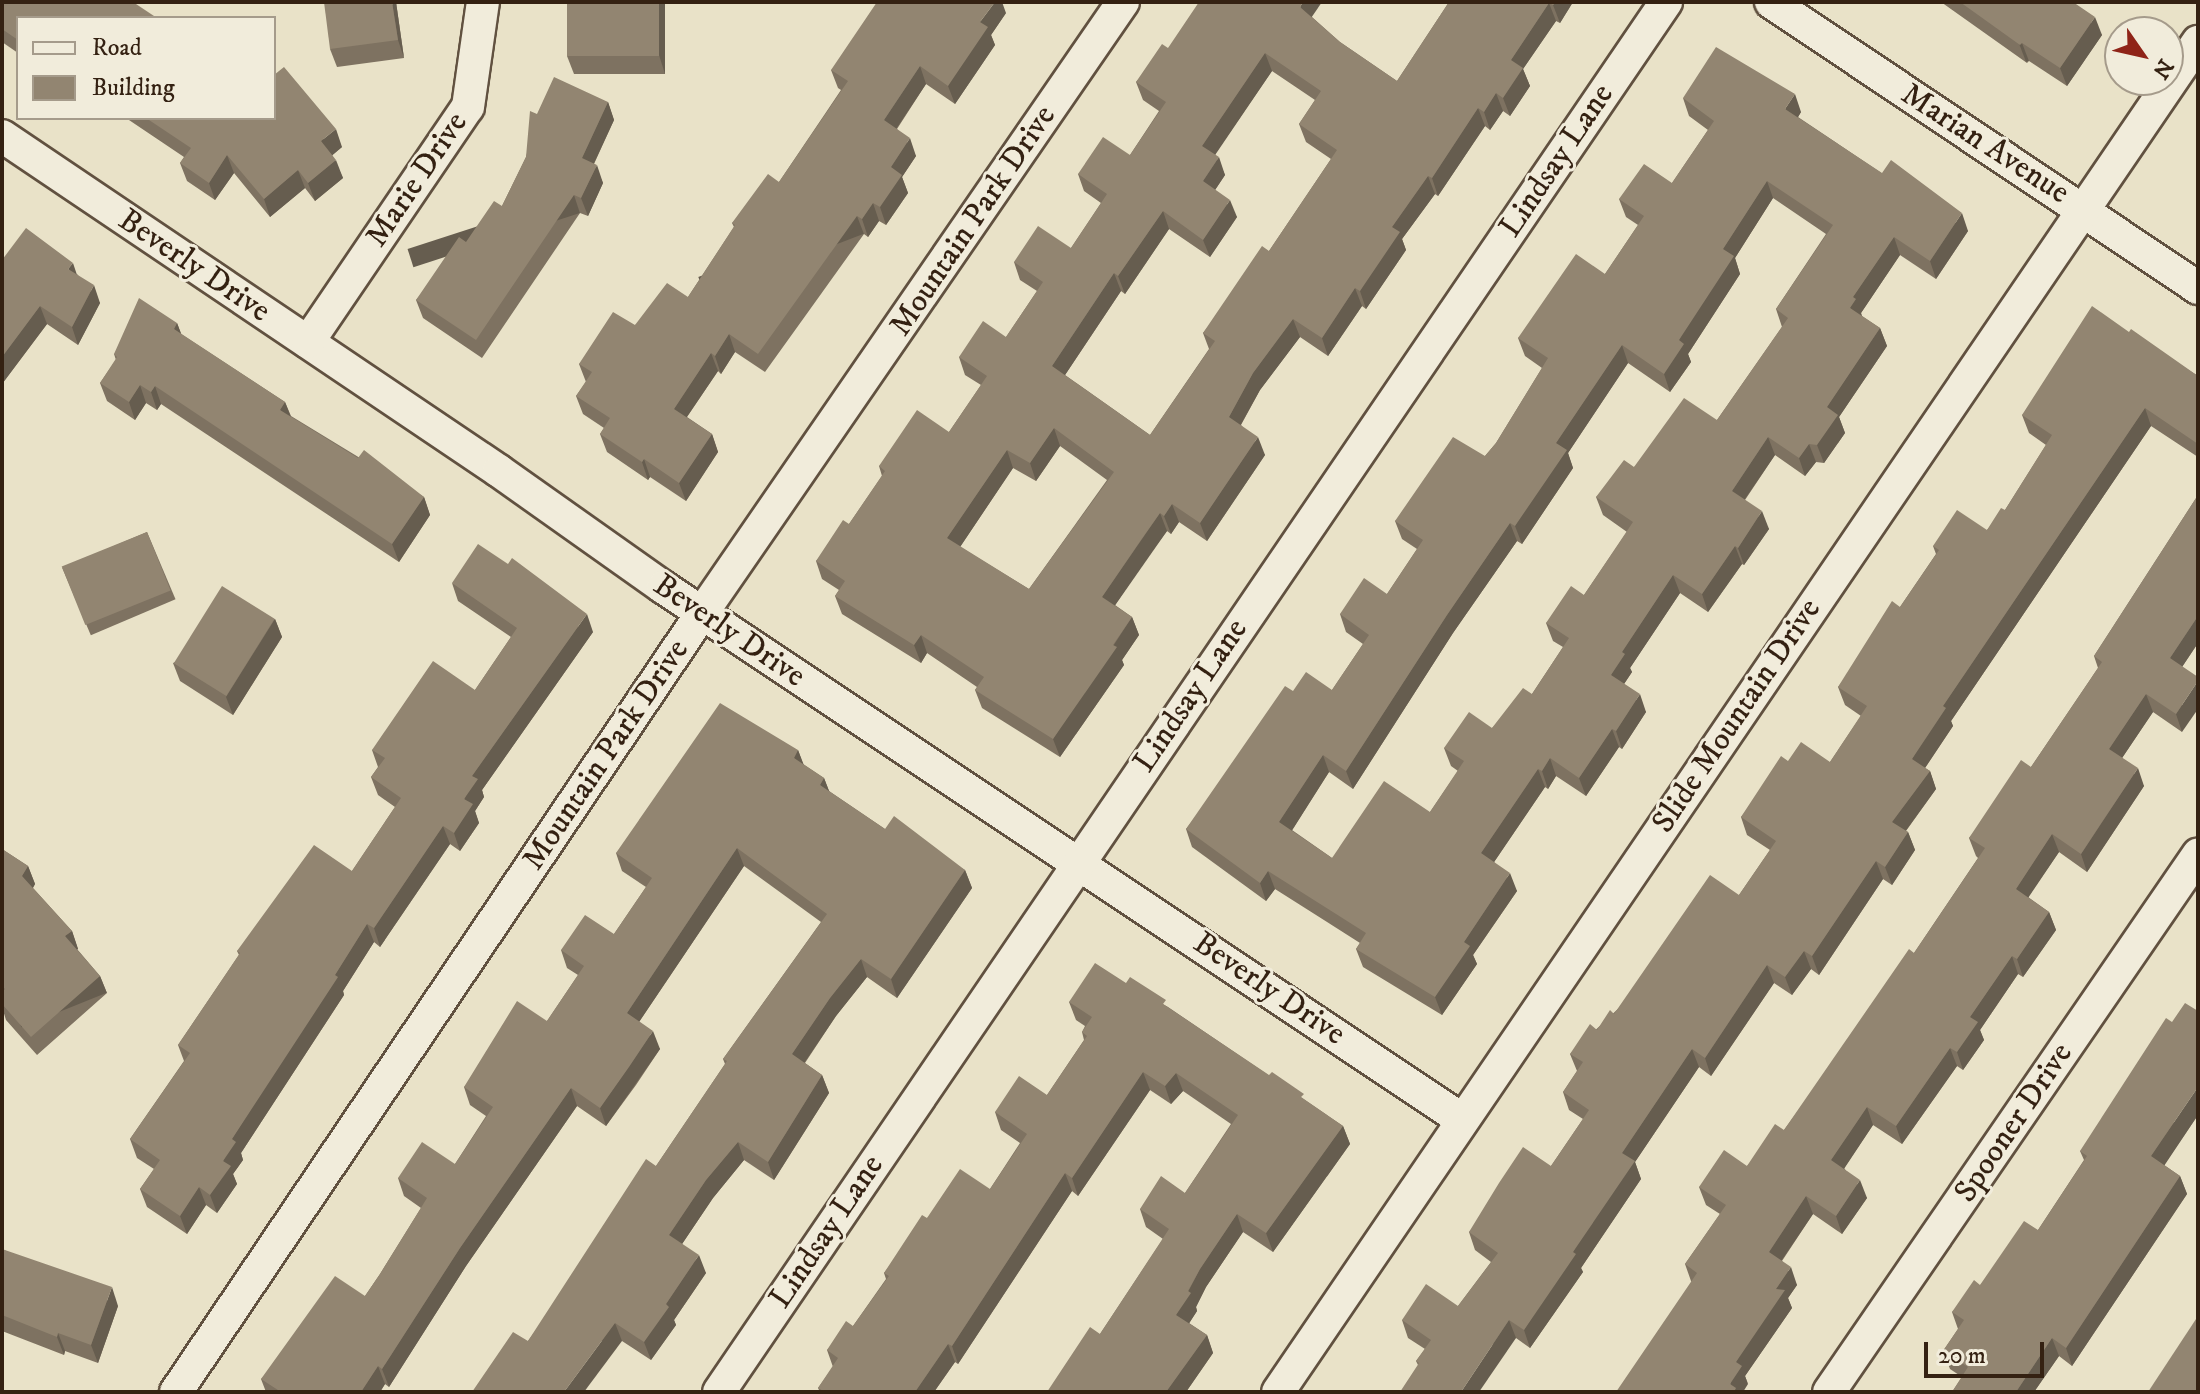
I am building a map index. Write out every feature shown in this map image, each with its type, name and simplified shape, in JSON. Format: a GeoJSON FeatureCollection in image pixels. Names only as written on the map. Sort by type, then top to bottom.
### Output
{"type":"FeatureCollection","features":[{"type":"Feature","properties":{"kind":"street","name":"Marie Drive"},"geometry":{"type":"LineString","coordinates":[[308,342],[468,107],[483,2]]}},
{"type":"Feature","properties":{"kind":"street","name":"Mountain Park Drive"},"geometry":{"type":"LineString","coordinates":[[176,1392],[702,613],[1123,2]]}},
{"type":"Feature","properties":{"kind":"street","name":"Lindsay Lane"},"geometry":{"type":"LineString","coordinates":[[719,1392],[1666,2]]}},
{"type":"Feature","properties":{"kind":"street","name":"Marian Avenue"},"geometry":{"type":"LineString","coordinates":[[1771,2],[2198,288]]}},
{"type":"Feature","properties":{"kind":"street","name":"Slide Mountain Drive"},"geometry":{"type":"LineString","coordinates":[[1278,1392],[1461,1119],[2198,42]]}},
{"type":"Feature","properties":{"kind":"street","name":"Beverly Drive"},"geometry":{"type":"LineString","coordinates":[[2,136],[702,613],[1079,860],[1461,1119]]}},
{"type":"Feature","properties":{"kind":"street","name":"Spooner Drive"},"geometry":{"type":"LineString","coordinates":[[1829,1392],[2198,855]]}},
{"type":"Feature","properties":{"kind":"building"},"geometry":{"type":"Polygon","coordinates":[[[2,2],[133,2],[154,16],[16,16],[16,39],[2,29],[2,2]]]}},
{"type":"Feature","properties":{"kind":"building"},"geometry":{"type":"Polygon","coordinates":[[[324,2],[392,2],[398,40],[330,49],[324,2]]]}},
{"type":"Feature","properties":{"kind":"building"},"geometry":{"type":"Polygon","coordinates":[[[567,2],[659,2],[659,56],[567,56],[567,2]]]}},
{"type":"Feature","properties":{"kind":"building"},"geometry":{"type":"Polygon","coordinates":[[[877,2],[995,2],[980,22],[988,27],[948,86],[920,66],[884,120],[910,138],[891,167],[902,175],[880,207],[873,203],[862,219],[857,216],[758,354],[729,334],[715,356],[711,353],[674,409],[712,434],[679,483],[600,434],[610,418],[576,396],[592,372],[579,364],[613,312],[635,325],[667,283],[688,297],[735,225],[732,223],[768,174],[779,182],[848,81],[831,70],[877,2]]]}},
{"type":"Feature","properties":{"kind":"building"},"geometry":{"type":"Polygon","coordinates":[[[1199,2],[1303,2],[1300,7],[1340,42],[1397,81],[1449,2],[1556,2],[1553,5],[1549,3],[1511,60],[1523,68],[1503,98],[1496,93],[1484,112],[1478,108],[1432,178],[1428,176],[1392,227],[1400,232],[1360,291],[1355,288],[1322,338],[1293,319],[1253,373],[1229,417],[1258,437],[1200,523],[1172,504],[1164,516],[1160,513],[1102,597],[1132,617],[1113,645],[1117,647],[1053,739],[975,690],[984,677],[921,635],[914,645],[835,596],[845,581],[816,561],[843,520],[849,524],[885,471],[879,466],[917,410],[949,432],[987,376],[959,357],[983,321],[1006,337],[1043,282],[1014,262],[1038,226],[1071,248],[1107,194],[1078,174],[1103,137],[1130,155],[1166,102],[1136,82],[1162,44],[1168,48],[1199,2]],[[1265,53],[1202,146],[1219,157],[1203,181],[1230,200],[1203,240],[1163,211],[1118,276],[1114,273],[1052,366],[1150,435],[1215,341],[1203,333],[1262,246],[1269,251],[1337,150],[1299,124],[1321,91],[1265,53]],[[1054,428],[1030,463],[1007,450],[947,538],[1029,589],[1114,472],[1054,428]]]}},
{"type":"Feature","properties":{"kind":"building"},"geometry":{"type":"Polygon","coordinates":[[[1960,2],[2073,2],[2095,17],[2060,68],[2022,43],[2020,45],[1960,2]]]}},
{"type":"Feature","properties":{"kind":"building"},"geometry":{"type":"Polygon","coordinates":[[[1716,47],[1795,94],[1785,109],[1882,173],[1891,160],[1962,213],[1930,261],[1894,237],[1853,297],[1856,299],[1850,308],[1880,328],[1827,407],[1838,415],[1817,445],[1809,444],[1799,458],[1768,437],[1732,491],[1762,511],[1738,548],[1735,546],[1702,594],[1673,575],[1622,652],[1625,654],[1611,675],[1640,694],[1616,731],[1612,729],[1579,778],[1550,758],[1542,771],[1538,769],[1481,853],[1510,873],[1464,942],[1470,946],[1435,997],[1356,949],[1366,933],[1268,871],[1260,883],[1186,829],[1285,686],[1293,691],[1306,672],[1332,690],[1369,635],[1340,614],[1364,578],[1387,594],[1423,540],[1395,521],[1453,437],[1485,456],[1496,443],[1548,358],[1518,338],[1576,254],[1605,274],[1644,216],[1619,199],[1644,164],[1672,183],[1714,121],[1683,98],[1716,47]],[[1767,181],[1723,249],[1734,256],[1679,340],[1684,344],[1664,374],[1622,345],[1556,443],[1567,450],[1515,526],[1510,523],[1346,771],[1323,755],[1279,822],[1332,858],[1384,781],[1430,812],[1464,761],[1444,748],[1469,712],[1492,728],[1523,688],[1532,694],[1569,638],[1546,623],[1571,586],[1584,595],[1633,522],[1596,497],[1624,460],[1634,467],[1684,398],[1717,420],[1788,318],[1776,309],[1833,225],[1767,181]]]}},
{"type":"Feature","properties":{"kind":"building"},"geometry":{"type":"Polygon","coordinates":[[[284,67],[336,129],[321,141],[336,160],[308,183],[298,170],[264,199],[227,155],[209,183],[180,163],[191,148],[149,120],[276,120],[276,73],[284,67]]]}},
{"type":"Feature","properties":{"kind":"building"},"geometry":{"type":"Polygon","coordinates":[[[554,77],[608,102],[582,158],[597,165],[581,198],[574,195],[476,340],[416,300],[459,237],[466,242],[494,201],[502,206],[526,157],[530,111],[537,114],[554,77]]]}},
{"type":"Feature","properties":{"kind":"building"},"geometry":{"type":"Polygon","coordinates":[[[26,228],[73,263],[68,269],[94,285],[72,327],[40,306],[2,357],[2,260],[26,228]]]}},
{"type":"Feature","properties":{"kind":"building"},"geometry":{"type":"Polygon","coordinates":[[[139,298],[177,323],[174,329],[285,402],[280,410],[358,458],[364,450],[424,497],[392,544],[155,386],[151,392],[140,385],[129,402],[100,383],[117,357],[114,354],[139,298]]]}},
{"type":"Feature","properties":{"kind":"building"},"geometry":{"type":"Polygon","coordinates":[[[2092,306],[2198,376],[2198,444],[2145,408],[1943,706],[1946,708],[1912,759],[1930,771],[1892,822],[1908,832],[1885,867],[1876,861],[1812,956],[1804,951],[1785,977],[1767,965],[1705,1058],[1692,1049],[1622,1153],[1635,1161],[1524,1330],[1509,1320],[1461,1392],[1400,1392],[1431,1340],[1402,1320],[1426,1284],[1458,1306],[1498,1253],[1469,1232],[1523,1147],[1551,1166],[1589,1110],[1563,1092],[1583,1062],[1570,1054],[1590,1024],[1597,1030],[1610,1010],[1614,1014],[1710,875],[1739,895],[1776,841],[1741,817],[1781,756],[1788,761],[1801,742],[1830,762],[1867,706],[1838,687],[1892,601],[1900,607],[1939,550],[1933,546],[1957,510],[1987,530],[2001,508],[2005,510],[2052,435],[2022,415],[2092,306]]]}},
{"type":"Feature","properties":{"kind":"building"},"geometry":{"type":"Polygon","coordinates":[[[2198,495],[2198,616],[2170,658],[2198,677],[2198,681],[2176,714],[2146,694],[2109,749],[2138,768],[2081,854],[2052,834],[2016,889],[2049,912],[2017,959],[2012,956],[1970,1017],[1978,1022],[1957,1052],[1950,1048],[1896,1126],[1867,1107],[1831,1160],[1860,1180],[1836,1216],[1806,1196],[1769,1252],[1791,1267],[1776,1289],[1785,1290],[1736,1362],[1742,1366],[1730,1384],[1736,1388],[1734,1392],[1616,1392],[1697,1273],[1685,1264],[1726,1205],[1699,1187],[1724,1150],[1747,1166],[1775,1124],[1784,1130],[1909,949],[1914,953],[1985,848],[1969,838],[2021,760],[2031,767],[2102,662],[2094,656],[2198,495]]]}},
{"type":"Feature","properties":{"kind":"building"},"geometry":{"type":"Polygon","coordinates":[[[147,532],[171,590],[85,625],[62,566],[147,532]]]}},
{"type":"Feature","properties":{"kind":"building"},"geometry":{"type":"Polygon","coordinates":[[[478,544],[508,564],[512,558],[587,614],[472,776],[478,779],[464,799],[473,804],[454,833],[443,826],[374,928],[367,924],[335,975],[338,977],[232,1139],[236,1142],[223,1161],[231,1166],[210,1195],[199,1187],[180,1216],[140,1189],[160,1160],[130,1139],[190,1053],[178,1045],[240,953],[237,951],[314,845],[352,871],[401,798],[371,777],[385,758],[372,750],[433,661],[475,690],[517,628],[452,583],[478,544]]]}},
{"type":"Feature","properties":{"kind":"building"},"geometry":{"type":"Polygon","coordinates":[[[222,586],[275,619],[226,696],[174,663],[222,586]]]}},
{"type":"Feature","properties":{"kind":"building"},"geometry":{"type":"Polygon","coordinates":[[[720,703],[798,750],[794,758],[824,778],[820,785],[885,829],[894,816],[965,870],[891,979],[861,959],[792,1054],[822,1075],[768,1162],[738,1142],[706,1180],[669,1235],[699,1255],[666,1304],[669,1307],[644,1342],[615,1323],[564,1392],[472,1392],[513,1332],[528,1341],[646,1159],[656,1166],[727,1061],[723,1059],[827,914],[737,848],[627,1013],[653,1031],[629,1067],[600,1108],[571,1088],[460,1248],[382,1369],[378,1366],[361,1392],[281,1392],[261,1379],[335,1276],[365,1296],[427,1198],[398,1178],[422,1142],[455,1164],[493,1107],[464,1087],[517,1001],[547,1021],[584,966],[561,950],[585,915],[614,934],[652,878],[616,853],[720,703]]]}},
{"type":"Feature","properties":{"kind":"building"},"geometry":{"type":"Polygon","coordinates":[[[2,849],[28,866],[22,876],[72,931],[65,936],[100,976],[31,1037],[2,1004],[5,989],[2,986],[2,849]]]}},
{"type":"Feature","properties":{"kind":"building"},"geometry":{"type":"Polygon","coordinates":[[[1095,963],[1126,983],[1130,977],[1166,1000],[1163,1004],[1269,1075],[1272,1072],[1343,1126],[1266,1233],[1237,1214],[1200,1269],[1188,1291],[1191,1293],[1176,1315],[1207,1335],[1166,1392],[1047,1392],[1090,1327],[1100,1334],[1169,1229],[1140,1209],[1161,1176],[1185,1193],[1238,1115],[1176,1073],[1165,1086],[1143,1072],[1072,1178],[1065,1173],[952,1346],[948,1344],[915,1392],[825,1392],[818,1388],[838,1358],[827,1350],[846,1321],[853,1326],[889,1276],[884,1273],[922,1215],[927,1218],[960,1169],[990,1189],[1027,1134],[995,1112],[1019,1076],[1047,1095],[1087,1036],[1082,1032],[1092,1017],[1069,1002],[1095,963]]]}},
{"type":"Feature","properties":{"kind":"building"},"geometry":{"type":"Polygon","coordinates":[[[2185,1003],[2198,1011],[2198,1087],[2151,1156],[2180,1176],[2066,1348],[2052,1338],[2016,1392],[1952,1392],[1968,1367],[1943,1351],[1964,1320],[1952,1312],[1974,1280],[1980,1285],[2024,1221],[2038,1230],[2087,1156],[2080,1151],[2166,1018],[2172,1022],[2185,1003]]]}},
{"type":"Feature","properties":{"kind":"building"},"geometry":{"type":"Polygon","coordinates":[[[2,1249],[112,1287],[91,1345],[58,1333],[57,1337],[2,1315],[2,1249]]]}},
{"type":"Feature","properties":{"kind":"building"},"geometry":{"type":"Polygon","coordinates":[[[2198,1316],[2198,1392],[2148,1392],[2198,1316]]]}}]}
